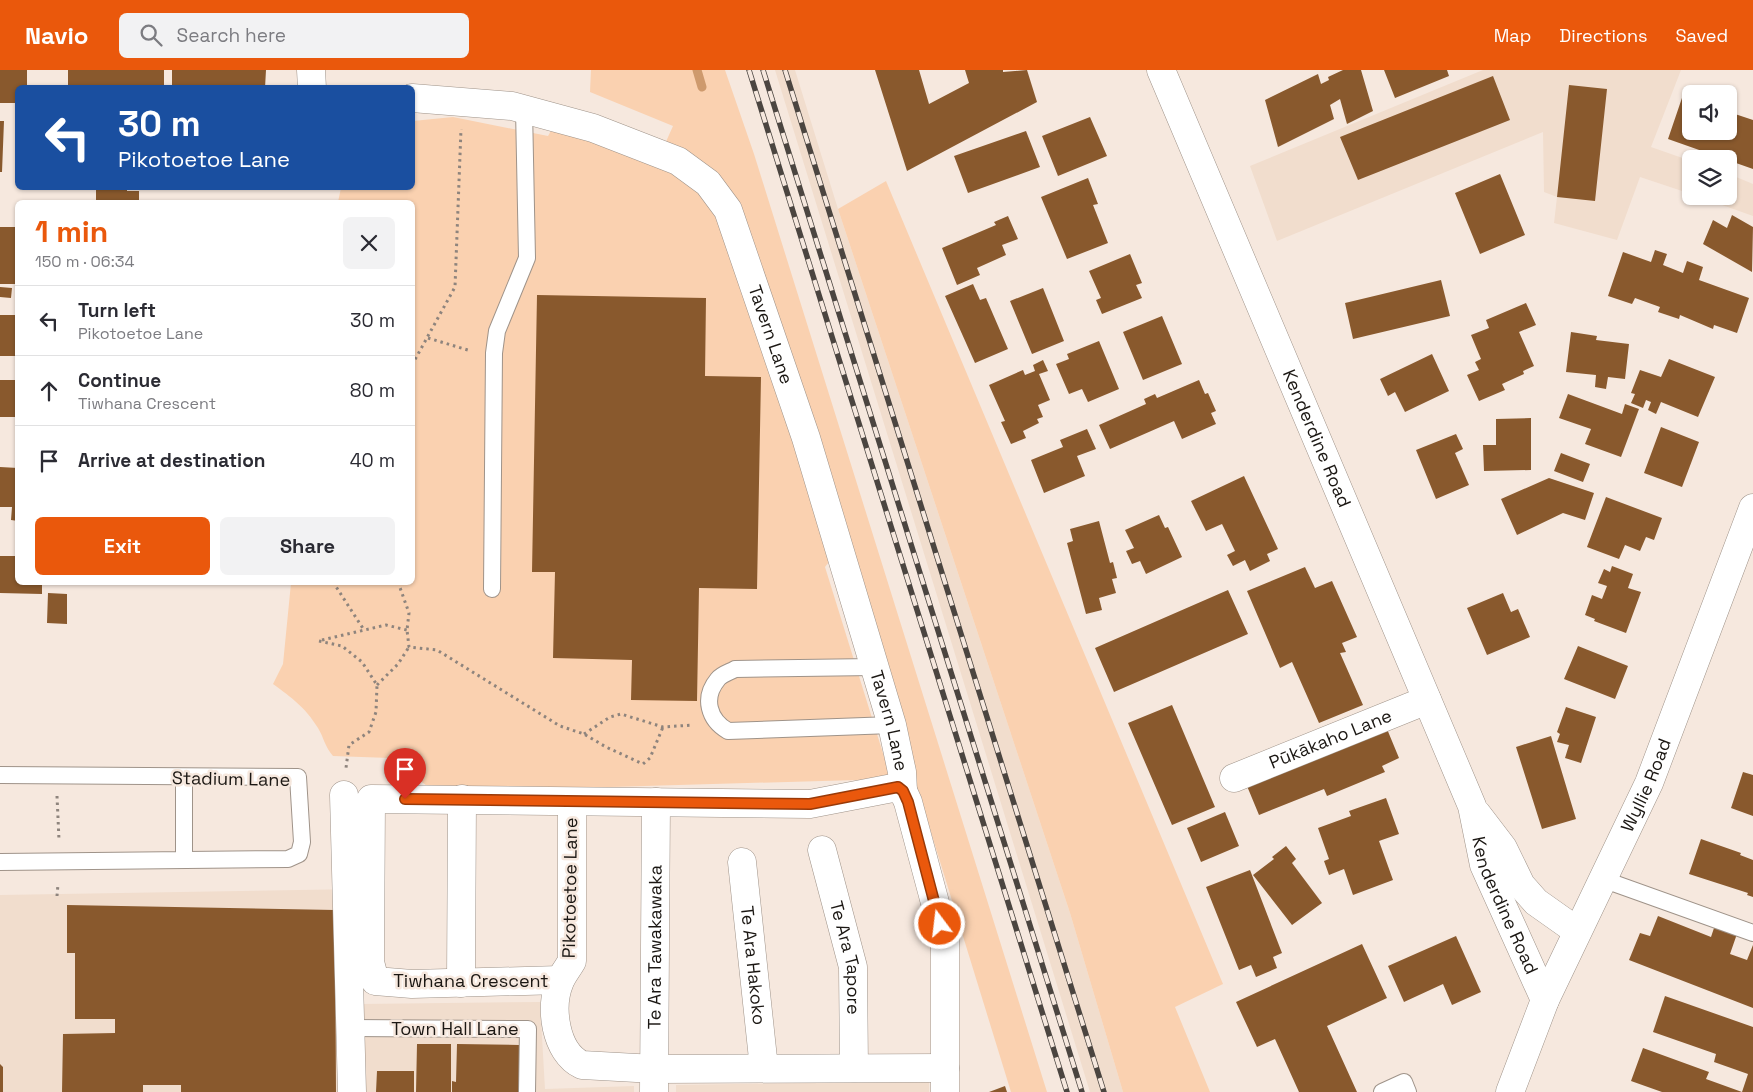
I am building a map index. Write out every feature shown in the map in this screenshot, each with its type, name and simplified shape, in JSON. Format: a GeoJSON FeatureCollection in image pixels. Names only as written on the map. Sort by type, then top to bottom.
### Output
{"type":"FeatureCollection","features":[{"type":"Feature","properties":{"kind":"street"},"geometry":{"type":"LineString","coordinates":[[311,70],[312,85]]}},
{"type":"Feature","properties":{"kind":"street","name":"Kenderdine Road"},"geometry":{"type":"LineString","coordinates":[[1161,70],[1472,806],[1484,865],[1545,1000]]}},
{"type":"Feature","properties":{"kind":"street","name":"Tavern Lane"},"geometry":{"type":"LineString","coordinates":[[415,98],[462,101],[524,109],[593,128],[678,161],[708,183],[728,210],[806,438],[892,725],[902,772],[903,791]]}},
{"type":"Feature","properties":{"kind":"street","name":"Wyllie Road"},"geometry":{"type":"LineString","coordinates":[[1510,1092],[1545,1000],[1649,783],[1753,508]]}},
{"type":"Feature","properties":{"kind":"street","name":"Pūkākaho Lane"},"geometry":{"type":"LineString","coordinates":[[1234,778],[1427,700]]}},
{"type":"Feature","properties":{"kind":"street","name":"Pikotoetoe Lane"},"geometry":{"type":"LineString","coordinates":[[898,787],[903,791],[908,802],[945,940],[945,1080],[854,1068],[764,1068],[654,1080],[582,1065],[574,1061],[563,1050],[555,1019],[560,980],[572,961],[572,802],[810,804],[898,787]]}},
{"type":"Feature","properties":{"kind":"street"},"geometry":{"type":"LineString","coordinates":[[344,794],[352,1092]]}},
{"type":"Feature","properties":{"kind":"street","name":"Tiwhana Crescent"},"geometry":{"type":"LineString","coordinates":[[560,980],[412,984],[376,981],[370,962],[371,799],[572,802]]}},
{"type":"Feature","properties":{"kind":"street"},"geometry":{"type":"LineString","coordinates":[[461,983],[462,799]]}},
{"type":"Feature","properties":{"kind":"street","name":"Te Ara Tawakawaka"},"geometry":{"type":"LineString","coordinates":[[654,1080],[656,802]]}},
{"type":"Feature","properties":{"kind":"street","name":"Kenderdine Road"},"geometry":{"type":"LineString","coordinates":[[1472,806],[1503,848],[1521,884],[1536,902],[1577,931]]}},
{"type":"Feature","properties":{"kind":"street","name":"Te Ara Tapore"},"geometry":{"type":"LineString","coordinates":[[822,850],[853,967],[854,1068]]}},
{"type":"Feature","properties":{"kind":"street","name":"Te Ara Hakoko"},"geometry":{"type":"LineString","coordinates":[[742,862],[764,1068]]}},
{"type":"Feature","properties":{"kind":"street","name":"Wyllie Road"},"geometry":{"type":"LineString","coordinates":[[1492,1092],[1524,1055]]}},
{"type":"Feature","properties":{"kind":"lane"},"geometry":{"type":"LineString","coordinates":[[492,589],[494,354],[498,331],[527,258],[524,109]]}},
{"type":"Feature","properties":{"kind":"lane"},"geometry":{"type":"LineString","coordinates":[[874,667],[735,670],[719,677],[710,692],[709,708],[716,724],[728,732],[892,725]]}},
{"type":"Feature","properties":{"kind":"lane","name":"Stadium Lane"},"geometry":{"type":"LineString","coordinates":[[0,775],[184,778],[298,777],[302,842],[299,854],[288,859],[0,862]]}},
{"type":"Feature","properties":{"kind":"lane"},"geometry":{"type":"LineString","coordinates":[[184,778],[184,860]]}},
{"type":"Feature","properties":{"kind":"lane"},"geometry":{"type":"LineString","coordinates":[[1602,880],[1753,933]]}},
{"type":"Feature","properties":{"kind":"lane","name":"Town Hall Lane"},"geometry":{"type":"LineString","coordinates":[[349,1028],[528,1029],[527,1092]]}},
{"type":"Feature","properties":{"kind":"lane"},"geometry":{"type":"LineString","coordinates":[[1382,1092],[1404,1082],[1408,1092]]}},
{"type":"Feature","properties":{"kind":"path"},"geometry":{"type":"LineString","coordinates":[[415,361],[455,287],[462,101]]}},
{"type":"Feature","properties":{"kind":"path"},"geometry":{"type":"LineString","coordinates":[[428,338],[465,349]]}},
{"type":"Feature","properties":{"kind":"path"},"geometry":{"type":"LineString","coordinates":[[335,585],[364,630]]}},
{"type":"Feature","properties":{"kind":"path"},"geometry":{"type":"LineString","coordinates":[[376,685],[398,664],[409,647],[407,630],[409,613],[399,585]]}},
{"type":"Feature","properties":{"kind":"path"},"geometry":{"type":"LineString","coordinates":[[344,794],[349,745],[369,732],[376,712],[376,685],[362,662],[342,646],[319,641],[386,625],[407,630]]}},
{"type":"Feature","properties":{"kind":"path"},"geometry":{"type":"LineString","coordinates":[[409,647],[437,650],[560,726],[584,734],[606,747],[643,764],[650,758],[663,727]]}},
{"type":"Feature","properties":{"kind":"path"},"geometry":{"type":"LineString","coordinates":[[584,734],[610,717],[620,714],[663,727],[716,724]]}},
{"type":"Feature","properties":{"kind":"path"},"geometry":{"type":"LineString","coordinates":[[57,776],[59,861],[57,896]]}},
{"type":"Feature","properties":{"kind":"shaded area"},"geometry":{"type":"Polygon","coordinates":[[[591,70],[725,70],[754,154],[1047,1092],[1011,1092],[840,537],[834,555],[825,567],[891,779],[435,792],[390,758],[333,756],[308,714],[273,684],[283,664],[291,585],[415,585],[415,200],[338,200],[341,190],[415,190],[415,121],[453,117],[548,136],[552,129],[608,139],[656,164],[673,126],[590,92],[591,70]]]}},
{"type":"Feature","properties":{"kind":"shaded area"},"geometry":{"type":"Polygon","coordinates":[[[775,70],[795,70],[838,209],[1070,913],[1123,1092],[1090,1092],[775,70]]]}},
{"type":"Feature","properties":{"kind":"shaded area"},"geometry":{"type":"Polygon","coordinates":[[[1483,70],[1681,70],[1651,147],[1682,158],[1682,191],[1640,177],[1617,240],[1554,223],[1557,197],[1544,192],[1543,132],[1277,241],[1250,166],[1483,70]]]}},
{"type":"Feature","properties":{"kind":"shaded area"},"geometry":{"type":"Polygon","coordinates":[[[1737,177],[1753,184],[1753,216],[1722,205],[1737,205],[1737,177]]]}},
{"type":"Feature","properties":{"kind":"shaded area"},"geometry":{"type":"Polygon","coordinates":[[[886,181],[1223,984],[1175,1007],[1210,1092],[1123,1092],[1070,913],[838,209],[886,181]]]}},
{"type":"Feature","properties":{"kind":"shaded area"},"geometry":{"type":"Polygon","coordinates":[[[359,889],[360,1004],[540,1002],[545,1089],[634,1086],[634,1092],[0,1092],[0,895],[359,889]]]}},
{"type":"Feature","properties":{"kind":"shaded area"},"geometry":{"type":"Polygon","coordinates":[[[929,1081],[929,1092],[676,1092],[676,1085],[929,1081]]]}},
{"type":"Feature","properties":{"kind":"building"},"geometry":{"type":"Polygon","coordinates":[[[0,70],[27,70],[27,85],[15,85],[15,103],[0,103],[0,70]]]}},
{"type":"Feature","properties":{"kind":"building"},"geometry":{"type":"Polygon","coordinates":[[[68,70],[164,70],[164,85],[68,85],[68,70]]]}},
{"type":"Feature","properties":{"kind":"building"},"geometry":{"type":"Polygon","coordinates":[[[172,70],[266,70],[265,85],[172,85],[172,70]]]}},
{"type":"Feature","properties":{"kind":"building"},"geometry":{"type":"Polygon","coordinates":[[[875,70],[919,70],[929,104],[969,83],[965,70],[1003,70],[1003,72],[1027,70],[1037,102],[907,171],[875,70]]]}},
{"type":"Feature","properties":{"kind":"building"},"geometry":{"type":"Polygon","coordinates":[[[1343,70],[1361,70],[1373,111],[1347,124],[1340,99],[1330,105],[1334,119],[1278,147],[1265,100],[1318,74],[1321,84],[1329,80],[1328,77],[1343,70]]]}},
{"type":"Feature","properties":{"kind":"building"},"geometry":{"type":"Polygon","coordinates":[[[1384,70],[1447,70],[1449,76],[1395,98],[1384,70]]]}},
{"type":"Feature","properties":{"kind":"building"},"geometry":{"type":"Polygon","coordinates":[[[1493,76],[1510,120],[1358,180],[1340,137],[1493,76]]]}},
{"type":"Feature","properties":{"kind":"building"},"geometry":{"type":"Polygon","coordinates":[[[1569,85],[1607,89],[1595,201],[1557,197],[1569,85]]]}},
{"type":"Feature","properties":{"kind":"building"},"geometry":{"type":"Polygon","coordinates":[[[1682,98],[1682,140],[1737,140],[1737,115],[1753,120],[1753,169],[1737,163],[1737,150],[1699,150],[1668,139],[1682,98]]]}},
{"type":"Feature","properties":{"kind":"building"},"geometry":{"type":"Polygon","coordinates":[[[1090,117],[1107,156],[1058,176],[1042,136],[1090,117]]]}},
{"type":"Feature","properties":{"kind":"building"},"geometry":{"type":"Polygon","coordinates":[[[0,121],[4,121],[2,172],[0,172],[0,121]]]}},
{"type":"Feature","properties":{"kind":"building"},"geometry":{"type":"Polygon","coordinates":[[[1026,131],[1040,167],[968,193],[954,156],[1026,131]]]}},
{"type":"Feature","properties":{"kind":"building"},"geometry":{"type":"Polygon","coordinates":[[[1500,174],[1525,235],[1480,254],[1455,193],[1500,174]]]}},
{"type":"Feature","properties":{"kind":"building"},"geometry":{"type":"Polygon","coordinates":[[[1088,178],[1098,204],[1093,205],[1108,243],[1067,259],[1041,197],[1088,178]]]}},
{"type":"Feature","properties":{"kind":"building"},"geometry":{"type":"Polygon","coordinates":[[[96,190],[139,191],[139,200],[96,200],[96,190]]]}},
{"type":"Feature","properties":{"kind":"building"},"geometry":{"type":"Polygon","coordinates":[[[1732,215],[1753,227],[1752,272],[1703,244],[1713,220],[1727,228],[1732,215]]]}},
{"type":"Feature","properties":{"kind":"building"},"geometry":{"type":"Polygon","coordinates":[[[1008,216],[1018,239],[1002,245],[1006,255],[977,268],[980,275],[957,285],[942,248],[996,225],[994,222],[1008,216]]]}},
{"type":"Feature","properties":{"kind":"building"},"geometry":{"type":"Polygon","coordinates":[[[0,227],[15,227],[15,284],[0,284],[0,227]]]}},
{"type":"Feature","properties":{"kind":"building"},"geometry":{"type":"Polygon","coordinates":[[[1655,250],[1667,254],[1663,265],[1683,273],[1687,261],[1703,267],[1699,280],[1749,298],[1737,333],[1714,325],[1713,329],[1680,315],[1679,319],[1658,312],[1660,307],[1635,298],[1632,304],[1608,296],[1623,252],[1651,262],[1655,250]]]}},
{"type":"Feature","properties":{"kind":"building"},"geometry":{"type":"Polygon","coordinates":[[[1130,254],[1142,283],[1136,285],[1142,298],[1102,314],[1096,300],[1101,298],[1089,271],[1130,254]]]}},
{"type":"Feature","properties":{"kind":"building"},"geometry":{"type":"Polygon","coordinates":[[[1441,280],[1450,316],[1353,339],[1345,303],[1441,280]]]}},
{"type":"Feature","properties":{"kind":"building"},"geometry":{"type":"Polygon","coordinates":[[[973,284],[980,300],[986,298],[1008,349],[975,363],[945,296],[973,284]]]}},
{"type":"Feature","properties":{"kind":"building"},"geometry":{"type":"Polygon","coordinates":[[[0,287],[12,288],[11,298],[0,297],[0,287]]]}},
{"type":"Feature","properties":{"kind":"building"},"geometry":{"type":"Polygon","coordinates":[[[1043,288],[1064,341],[1032,354],[1010,301],[1043,288]]]}},
{"type":"Feature","properties":{"kind":"building"},"geometry":{"type":"Polygon","coordinates":[[[537,295],[706,298],[705,376],[761,377],[757,589],[699,588],[697,701],[631,700],[632,660],[553,658],[555,572],[532,572],[537,295]]]}},
{"type":"Feature","properties":{"kind":"building"},"geometry":{"type":"Polygon","coordinates":[[[1526,303],[1536,325],[1519,332],[1534,366],[1523,371],[1524,374],[1502,384],[1505,390],[1479,401],[1467,375],[1479,370],[1475,362],[1481,359],[1471,335],[1489,328],[1486,320],[1526,303]]]}},
{"type":"Feature","properties":{"kind":"building"},"geometry":{"type":"Polygon","coordinates":[[[0,315],[15,315],[15,356],[0,356],[0,315]]]}},
{"type":"Feature","properties":{"kind":"building"},"geometry":{"type":"Polygon","coordinates":[[[1162,316],[1182,364],[1143,380],[1123,332],[1162,316]]]}},
{"type":"Feature","properties":{"kind":"building"},"geometry":{"type":"Polygon","coordinates":[[[1571,332],[1597,336],[1596,340],[1629,344],[1625,379],[1608,377],[1606,389],[1595,387],[1596,375],[1566,372],[1571,332]]]}},
{"type":"Feature","properties":{"kind":"building"},"geometry":{"type":"Polygon","coordinates":[[[1099,341],[1119,389],[1088,402],[1082,389],[1069,394],[1056,364],[1069,359],[1067,354],[1099,341]]]}},
{"type":"Feature","properties":{"kind":"building"},"geometry":{"type":"Polygon","coordinates":[[[1432,354],[1449,391],[1405,412],[1395,392],[1388,396],[1380,379],[1432,354]]]}},
{"type":"Feature","properties":{"kind":"building"},"geometry":{"type":"Polygon","coordinates":[[[1669,359],[1715,377],[1698,417],[1661,402],[1656,414],[1648,410],[1651,402],[1646,400],[1643,408],[1631,403],[1635,394],[1631,393],[1640,370],[1661,377],[1669,359]]]}},
{"type":"Feature","properties":{"kind":"building"},"geometry":{"type":"Polygon","coordinates":[[[1043,360],[1048,371],[1039,374],[1050,400],[1038,405],[1043,417],[1037,419],[1039,423],[1023,431],[1026,438],[1011,444],[1001,422],[1005,421],[989,385],[1023,370],[1025,375],[1035,371],[1033,365],[1043,360]]]}},
{"type":"Feature","properties":{"kind":"building"},"geometry":{"type":"Polygon","coordinates":[[[0,380],[15,380],[15,417],[0,417],[0,380]]]}},
{"type":"Feature","properties":{"kind":"building"},"geometry":{"type":"Polygon","coordinates":[[[1199,380],[1205,394],[1208,393],[1216,411],[1211,413],[1216,424],[1182,439],[1174,421],[1110,449],[1099,425],[1146,404],[1144,399],[1155,394],[1157,398],[1199,380]]]}},
{"type":"Feature","properties":{"kind":"building"},"geometry":{"type":"Polygon","coordinates":[[[1568,394],[1622,414],[1625,404],[1639,409],[1621,457],[1585,444],[1591,429],[1559,418],[1568,394]]]}},
{"type":"Feature","properties":{"kind":"building"},"geometry":{"type":"Polygon","coordinates":[[[1531,418],[1531,470],[1484,471],[1483,445],[1496,445],[1496,419],[1531,418]]]}},
{"type":"Feature","properties":{"kind":"building"},"geometry":{"type":"Polygon","coordinates":[[[1661,427],[1699,442],[1682,487],[1644,473],[1661,427]]]}},
{"type":"Feature","properties":{"kind":"building"},"geometry":{"type":"Polygon","coordinates":[[[1087,429],[1096,449],[1077,456],[1085,476],[1044,493],[1031,460],[1063,447],[1060,440],[1087,429]]]}},
{"type":"Feature","properties":{"kind":"building"},"geometry":{"type":"Polygon","coordinates":[[[1456,434],[1463,449],[1455,453],[1469,485],[1436,499],[1416,450],[1456,434]]]}},
{"type":"Feature","properties":{"kind":"building"},"geometry":{"type":"Polygon","coordinates":[[[1561,453],[1590,464],[1583,482],[1554,471],[1561,453]]]}},
{"type":"Feature","properties":{"kind":"building"},"geometry":{"type":"Polygon","coordinates":[[[0,467],[15,468],[15,521],[11,520],[12,507],[0,507],[0,467]]]}},
{"type":"Feature","properties":{"kind":"building"},"geometry":{"type":"Polygon","coordinates":[[[1244,476],[1278,549],[1267,554],[1270,561],[1250,571],[1245,560],[1233,566],[1227,555],[1235,551],[1222,524],[1206,531],[1191,501],[1244,476]]]}},
{"type":"Feature","properties":{"kind":"building"},"geometry":{"type":"Polygon","coordinates":[[[1549,478],[1594,493],[1585,520],[1563,513],[1517,535],[1501,499],[1549,478]]]}},
{"type":"Feature","properties":{"kind":"building"},"geometry":{"type":"Polygon","coordinates":[[[1606,497],[1662,518],[1654,540],[1646,537],[1640,551],[1625,545],[1619,559],[1587,547],[1606,497]]]}},
{"type":"Feature","properties":{"kind":"building"},"geometry":{"type":"Polygon","coordinates":[[[1159,515],[1165,528],[1168,527],[1182,557],[1146,574],[1140,561],[1132,564],[1126,551],[1134,548],[1125,530],[1159,515]]]}},
{"type":"Feature","properties":{"kind":"building"},"geometry":{"type":"Polygon","coordinates":[[[1099,521],[1110,563],[1113,562],[1117,578],[1112,579],[1116,593],[1099,598],[1102,610],[1086,614],[1067,543],[1073,541],[1070,529],[1099,521]]]}},
{"type":"Feature","properties":{"kind":"building"},"geometry":{"type":"Polygon","coordinates":[[[0,556],[15,556],[15,585],[42,585],[42,594],[0,593],[0,556]]]}},
{"type":"Feature","properties":{"kind":"building"},"geometry":{"type":"Polygon","coordinates":[[[1612,566],[1633,574],[1628,588],[1641,592],[1626,633],[1594,621],[1595,619],[1585,615],[1592,595],[1602,599],[1607,586],[1598,583],[1604,569],[1610,572],[1612,566]]]}},
{"type":"Feature","properties":{"kind":"building"},"geometry":{"type":"Polygon","coordinates":[[[1305,567],[1315,588],[1332,581],[1357,637],[1342,643],[1346,652],[1340,653],[1363,705],[1319,723],[1292,662],[1280,668],[1247,591],[1305,567]]]}},
{"type":"Feature","properties":{"kind":"building"},"geometry":{"type":"Polygon","coordinates":[[[1228,590],[1248,634],[1114,692],[1095,648],[1228,590]]]}},
{"type":"Feature","properties":{"kind":"building"},"geometry":{"type":"Polygon","coordinates":[[[48,593],[67,594],[67,624],[47,623],[48,593]]]}},
{"type":"Feature","properties":{"kind":"building"},"geometry":{"type":"Polygon","coordinates":[[[1503,593],[1511,612],[1518,609],[1530,637],[1487,655],[1467,608],[1503,593]]]}},
{"type":"Feature","properties":{"kind":"building"},"geometry":{"type":"Polygon","coordinates":[[[1578,646],[1628,666],[1615,699],[1564,679],[1578,646]]]}},
{"type":"Feature","properties":{"kind":"building"},"geometry":{"type":"Polygon","coordinates":[[[1172,705],[1215,807],[1172,825],[1128,723],[1172,705]]]}},
{"type":"Feature","properties":{"kind":"building"},"geometry":{"type":"Polygon","coordinates":[[[1566,707],[1596,717],[1581,763],[1565,758],[1569,745],[1557,742],[1560,734],[1557,732],[1566,707]]]}},
{"type":"Feature","properties":{"kind":"building"},"geometry":{"type":"Polygon","coordinates":[[[1387,729],[1399,758],[1382,766],[1385,772],[1327,796],[1324,789],[1259,815],[1247,786],[1387,729]]]}},
{"type":"Feature","properties":{"kind":"building"},"geometry":{"type":"Polygon","coordinates":[[[1551,736],[1576,819],[1542,829],[1516,747],[1551,736]]]}},
{"type":"Feature","properties":{"kind":"building"},"geometry":{"type":"Polygon","coordinates":[[[1743,772],[1753,775],[1753,816],[1731,808],[1743,772]]]}},
{"type":"Feature","properties":{"kind":"building"},"geometry":{"type":"Polygon","coordinates":[[[1386,798],[1399,834],[1379,841],[1393,880],[1353,895],[1344,869],[1329,875],[1324,861],[1329,859],[1318,828],[1351,816],[1349,811],[1386,798]]]}},
{"type":"Feature","properties":{"kind":"building"},"geometry":{"type":"Polygon","coordinates":[[[1225,812],[1239,846],[1201,862],[1187,828],[1225,812]]]}},
{"type":"Feature","properties":{"kind":"building"},"geometry":{"type":"Polygon","coordinates":[[[1701,839],[1741,853],[1740,855],[1753,860],[1753,897],[1747,895],[1748,893],[1689,874],[1701,839]]]}},
{"type":"Feature","properties":{"kind":"building"},"geometry":{"type":"Polygon","coordinates":[[[1286,846],[1296,859],[1292,863],[1322,903],[1292,925],[1253,875],[1274,859],[1272,857],[1286,846]]]}},
{"type":"Feature","properties":{"kind":"building"},"geometry":{"type":"Polygon","coordinates":[[[1250,870],[1282,953],[1273,957],[1277,968],[1256,977],[1251,965],[1239,970],[1206,887],[1250,870]]]}},
{"type":"Feature","properties":{"kind":"building"},"geometry":{"type":"Polygon","coordinates":[[[67,905],[335,910],[336,1092],[181,1092],[181,1085],[143,1085],[143,1092],[62,1092],[63,1034],[115,1033],[115,1019],[75,1019],[75,953],[67,953],[67,905]]]}},
{"type":"Feature","properties":{"kind":"building"},"geometry":{"type":"Polygon","coordinates":[[[1658,916],[1711,937],[1716,922],[1738,931],[1730,954],[1747,960],[1753,945],[1753,1008],[1629,960],[1640,933],[1650,936],[1658,916]]]}},
{"type":"Feature","properties":{"kind":"building"},"geometry":{"type":"Polygon","coordinates":[[[1456,936],[1481,992],[1452,1005],[1443,984],[1404,1002],[1388,966],[1456,936]]]}},
{"type":"Feature","properties":{"kind":"building"},"geometry":{"type":"Polygon","coordinates":[[[1362,944],[1387,998],[1327,1026],[1357,1092],[1299,1092],[1275,1039],[1257,1047],[1236,1002],[1362,944]]]}},
{"type":"Feature","properties":{"kind":"building"},"geometry":{"type":"Polygon","coordinates":[[[1665,996],[1753,1027],[1753,1092],[1742,1092],[1748,1074],[1714,1062],[1716,1054],[1653,1032],[1665,996]]]}},
{"type":"Feature","properties":{"kind":"building"},"geometry":{"type":"Polygon","coordinates":[[[417,1044],[451,1044],[451,1092],[416,1092],[417,1044]]]}},
{"type":"Feature","properties":{"kind":"building"},"geometry":{"type":"Polygon","coordinates":[[[457,1044],[519,1045],[519,1092],[452,1092],[452,1081],[456,1082],[457,1044]]]}},
{"type":"Feature","properties":{"kind":"building"},"geometry":{"type":"Polygon","coordinates":[[[1643,1048],[1709,1072],[1706,1079],[1742,1092],[1662,1092],[1631,1081],[1643,1048]]]}},
{"type":"Feature","properties":{"kind":"building"},"geometry":{"type":"Polygon","coordinates":[[[0,1064],[3,1067],[3,1092],[0,1092],[0,1064]]]}},
{"type":"Feature","properties":{"kind":"building"},"geometry":{"type":"Polygon","coordinates":[[[377,1071],[414,1071],[414,1092],[376,1092],[377,1071]]]}},
{"type":"Feature","properties":{"kind":"building"},"geometry":{"type":"Polygon","coordinates":[[[1005,1086],[1007,1092],[989,1092],[1005,1086]]]}},
{"type":"Feature","properties":{"kind":"waterway"},"geometry":{"type":"LineString","coordinates":[[697,70],[702,87]]}},
{"type":"Feature","properties":{"kind":"railway"},"geometry":{"type":"LineString","coordinates":[[749,70],[1067,1092]]}},
{"type":"Feature","properties":{"kind":"railway"},"geometry":{"type":"LineString","coordinates":[[763,70],[1082,1092]]}},
{"type":"Feature","properties":{"kind":"railway"},"geometry":{"type":"LineString","coordinates":[[785,70],[1104,1092]]}},
{"type":"Feature","properties":{"kind":"route"},"geometry":{"type":"LineString","coordinates":[[405,799],[810,804],[898,787],[903,791],[908,802],[940,924]]}}]}
